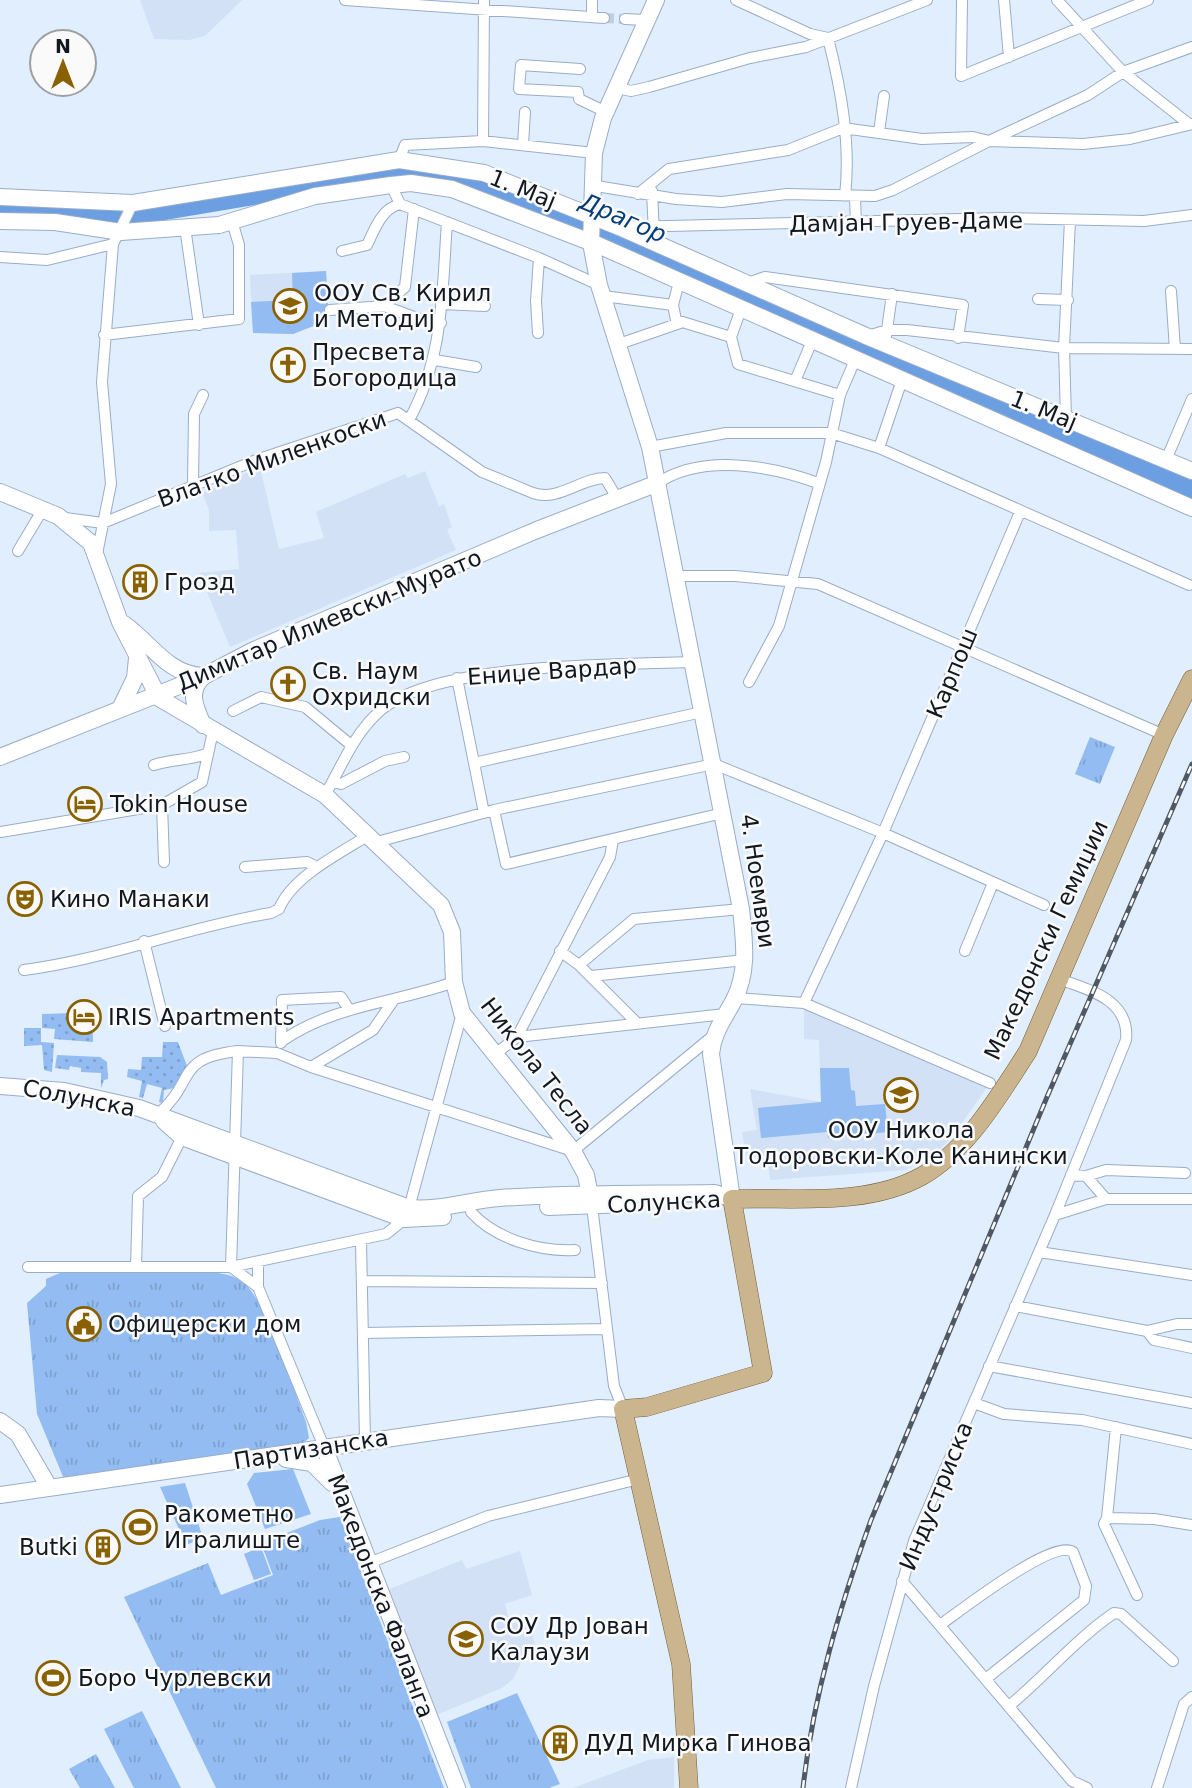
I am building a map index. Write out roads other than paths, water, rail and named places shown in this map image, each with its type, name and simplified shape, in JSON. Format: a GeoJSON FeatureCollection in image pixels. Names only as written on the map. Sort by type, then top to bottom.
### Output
{"type":"FeatureCollection","features":[{"type":"Feature","properties":{"kind":"main road","name":"Македонски Гемиџии"},"geometry":{"type":"LineString","coordinates":[[732,1199],[855,1196],[894,1188],[922,1176],[966,1137],[1003,1090],[1028,1051],[1164,735],[1192,679]]}},
{"type":"Feature","properties":{"kind":"main road","name":"4. Ноември"},"geometry":{"type":"LineString","coordinates":[[623,1409],[647,1407],[763,1373],[732,1199]]}},
{"type":"Feature","properties":{"kind":"main road","name":"Никола Тесла"},"geometry":{"type":"LineString","coordinates":[[623,1409],[681,1664],[689,1788]]}},
{"type":"Feature","properties":{"kind":"street"},"geometry":{"type":"LineString","coordinates":[[345,0],[483,6],[598,17],[592,0]]}},
{"type":"Feature","properties":{"kind":"street","name":"4. Ноември"},"geometry":{"type":"LineString","coordinates":[[656,0],[606,112],[594,153],[590,185],[591,243],[601,290],[650,447],[741,909],[746,960],[735,998],[714,1035],[711,1065],[732,1199]]}},
{"type":"Feature","properties":{"kind":"street"},"geometry":{"type":"LineString","coordinates":[[736,0],[810,34],[828,38]]}},
{"type":"Feature","properties":{"kind":"street"},"geometry":{"type":"LineString","coordinates":[[752,7],[766,0]]}},
{"type":"Feature","properties":{"kind":"street"},"geometry":{"type":"LineString","coordinates":[[617,88],[631,91],[750,58],[806,47],[928,0]]}},
{"type":"Feature","properties":{"kind":"street"},"geometry":{"type":"LineString","coordinates":[[962,0],[961,76],[1083,24],[1148,0]]}},
{"type":"Feature","properties":{"kind":"street"},"geometry":{"type":"LineString","coordinates":[[1004,0],[1009,57]]}},
{"type":"Feature","properties":{"kind":"street"},"geometry":{"type":"LineString","coordinates":[[1057,0],[1083,24],[1123,72],[1190,124]]}},
{"type":"Feature","properties":{"kind":"street"},"geometry":{"type":"LineString","coordinates":[[483,6],[483,141]]}},
{"type":"Feature","properties":{"kind":"street"},"geometry":{"type":"LineString","coordinates":[[625,19],[645,20]]}},
{"type":"Feature","properties":{"kind":"street"},"geometry":{"type":"LineString","coordinates":[[806,47],[810,34]]}},
{"type":"Feature","properties":{"kind":"street"},"geometry":{"type":"LineString","coordinates":[[828,38],[841,88],[850,196],[856,224]]}},
{"type":"Feature","properties":{"kind":"street"},"geometry":{"type":"LineString","coordinates":[[590,185],[638,194],[652,190],[722,202],[787,194],[875,196],[893,190],[1088,95],[1123,72],[1192,47]]}},
{"type":"Feature","properties":{"kind":"street"},"geometry":{"type":"LineString","coordinates":[[580,69],[521,65],[519,89],[578,92],[579,99],[606,112]]}},
{"type":"Feature","properties":{"kind":"street"},"geometry":{"type":"LineString","coordinates":[[878,132],[884,96]]}},
{"type":"Feature","properties":{"kind":"street"},"geometry":{"type":"LineString","coordinates":[[523,145],[525,112]]}},
{"type":"Feature","properties":{"kind":"street"},"geometry":{"type":"LineString","coordinates":[[654,235],[652,190],[655,177],[669,169],[788,150],[843,128],[922,139],[973,137],[989,142],[1083,144],[1130,139],[1190,124]]}},
{"type":"Feature","properties":{"kind":"street"},"geometry":{"type":"LineString","coordinates":[[399,160],[405,145],[483,141],[594,153]]}},
{"type":"Feature","properties":{"kind":"street","name":"1. Мај"},"geometry":{"type":"LineString","coordinates":[[0,197],[132,206],[399,160],[484,173],[619,227],[654,235],[745,284],[866,337],[886,337],[1066,419],[1166,460],[1190,466]]}},
{"type":"Feature","properties":{"kind":"street","name":"1. Мај"},"geometry":{"type":"LineString","coordinates":[[0,221],[55,222],[119,234],[232,220],[315,196],[391,184],[411,183],[452,189],[591,243],[1192,508]]}},
{"type":"Feature","properties":{"kind":"street"},"geometry":{"type":"LineString","coordinates":[[391,184],[400,204]]}},
{"type":"Feature","properties":{"kind":"street"},"geometry":{"type":"LineString","coordinates":[[342,251],[367,245],[379,220],[393,206],[400,204],[540,258],[601,290],[673,305]]}},
{"type":"Feature","properties":{"kind":"street"},"geometry":{"type":"LineString","coordinates":[[96,556],[111,484],[102,382],[104,335],[119,234],[132,206]]}},
{"type":"Feature","properties":{"kind":"street"},"geometry":{"type":"LineString","coordinates":[[384,306],[405,288],[414,209]]}},
{"type":"Feature","properties":{"kind":"street","name":"Дамјан Груев-Даме"},"geometry":{"type":"LineString","coordinates":[[654,235],[1003,218],[1144,221],[1192,215]]}},
{"type":"Feature","properties":{"kind":"street"},"geometry":{"type":"LineString","coordinates":[[104,335],[239,319],[239,245],[232,220]]}},
{"type":"Feature","properties":{"kind":"street"},"geometry":{"type":"LineString","coordinates":[[1066,419],[1065,348],[1070,220]]}},
{"type":"Feature","properties":{"kind":"street"},"geometry":{"type":"LineString","coordinates":[[409,420],[435,360],[441,323],[447,222]]}},
{"type":"Feature","properties":{"kind":"street"},"geometry":{"type":"LineString","coordinates":[[186,227],[199,325]]}},
{"type":"Feature","properties":{"kind":"street"},"geometry":{"type":"LineString","coordinates":[[0,257],[47,260],[119,234]]}},
{"type":"Feature","properties":{"kind":"street"},"geometry":{"type":"LineString","coordinates":[[538,333],[536,301],[540,258]]}},
{"type":"Feature","properties":{"kind":"street"},"geometry":{"type":"LineString","coordinates":[[745,284],[765,277],[963,304],[958,338]]}},
{"type":"Feature","properties":{"kind":"street"},"geometry":{"type":"LineString","coordinates":[[679,282],[673,305],[676,320],[731,337]]}},
{"type":"Feature","properties":{"kind":"street"},"geometry":{"type":"LineString","coordinates":[[1171,291],[1175,349]]}},
{"type":"Feature","properties":{"kind":"street"},"geometry":{"type":"LineString","coordinates":[[892,294],[886,337],[958,338],[1065,348],[1192,349]]}},
{"type":"Feature","properties":{"kind":"street"},"geometry":{"type":"LineString","coordinates":[[1038,299],[1068,300]]}},
{"type":"Feature","properties":{"kind":"street"},"geometry":{"type":"LineString","coordinates":[[441,304],[485,306]]}},
{"type":"Feature","properties":{"kind":"street"},"geometry":{"type":"LineString","coordinates":[[330,310],[384,306],[410,313],[422,320],[441,323]]}},
{"type":"Feature","properties":{"kind":"street"},"geometry":{"type":"LineString","coordinates":[[741,309],[731,337],[738,364],[840,395]]}},
{"type":"Feature","properties":{"kind":"street"},"geometry":{"type":"LineString","coordinates":[[618,344],[680,323]]}},
{"type":"Feature","properties":{"kind":"street"},"geometry":{"type":"LineString","coordinates":[[795,381],[812,341]]}},
{"type":"Feature","properties":{"kind":"street"},"geometry":{"type":"LineString","coordinates":[[435,360],[476,368]]}},
{"type":"Feature","properties":{"kind":"street"},"geometry":{"type":"LineString","coordinates":[[749,681],[779,626],[840,395],[855,360]]}},
{"type":"Feature","properties":{"kind":"street"},"geometry":{"type":"LineString","coordinates":[[878,448],[902,380]]}},
{"type":"Feature","properties":{"kind":"street"},"geometry":{"type":"LineString","coordinates":[[192,484],[194,414],[203,395]]}},
{"type":"Feature","properties":{"kind":"street"},"geometry":{"type":"LineString","coordinates":[[1166,460],[1192,399]]}},
{"type":"Feature","properties":{"kind":"street","name":"Влатко Миленкоски"},"geometry":{"type":"LineString","coordinates":[[103,523],[192,484],[398,414],[482,472],[540,496],[605,478],[617,498]]}},
{"type":"Feature","properties":{"kind":"street"},"geometry":{"type":"LineString","coordinates":[[650,447],[726,433],[831,433],[878,448],[1189,585]]}},
{"type":"Feature","properties":{"kind":"street"},"geometry":{"type":"LineString","coordinates":[[658,483],[671,475],[699,469],[747,466],[785,471],[818,483]]}},
{"type":"Feature","properties":{"kind":"street","name":"Димитар Илиевски-Мурато"},"geometry":{"type":"LineString","coordinates":[[0,757],[204,676],[267,644],[658,483]]}},
{"type":"Feature","properties":{"kind":"street"},"geometry":{"type":"LineString","coordinates":[[0,492],[51,512],[103,523]]}},
{"type":"Feature","properties":{"kind":"street"},"geometry":{"type":"LineString","coordinates":[[18,551],[51,512]]}},
{"type":"Feature","properties":{"kind":"street"},"geometry":{"type":"LineString","coordinates":[[51,512],[91,543],[120,622],[156,694]]}},
{"type":"Feature","properties":{"kind":"street","name":"Карпош"},"geometry":{"type":"LineString","coordinates":[[804,1003],[883,833],[1020,512]]}},
{"type":"Feature","properties":{"kind":"street"},"geometry":{"type":"LineString","coordinates":[[677,576],[793,580],[818,584],[1164,735]]}},
{"type":"Feature","properties":{"kind":"street"},"geometry":{"type":"LineString","coordinates":[[120,622],[172,668],[182,673],[204,676]]}},
{"type":"Feature","properties":{"kind":"street"},"geometry":{"type":"LineString","coordinates":[[121,708],[135,678],[137,655]]}},
{"type":"Feature","properties":{"kind":"street","name":"Ениџе Вардар"},"geometry":{"type":"LineString","coordinates":[[329,789],[351,745],[382,709],[422,690],[457,678],[573,667],[691,662]]}},
{"type":"Feature","properties":{"kind":"street"},"geometry":{"type":"LineString","coordinates":[[1,832],[162,804],[201,784],[208,754],[208,728],[193,694],[195,685],[204,676]]}},
{"type":"Feature","properties":{"kind":"street"},"geometry":{"type":"LineString","coordinates":[[457,678],[474,763],[506,864],[723,813]]}},
{"type":"Feature","properties":{"kind":"street","name":"Никола Тесла"},"geometry":{"type":"LineString","coordinates":[[156,694],[208,728],[329,789],[373,839],[448,915],[452,932],[454,982],[462,1013],[573,1151],[586,1175],[614,1386],[623,1409]]}},
{"type":"Feature","properties":{"kind":"street"},"geometry":{"type":"LineString","coordinates":[[233,711],[261,697],[304,707],[351,745]]}},
{"type":"Feature","properties":{"kind":"street"},"geometry":{"type":"LineString","coordinates":[[474,763],[702,712]]}},
{"type":"Feature","properties":{"kind":"street"},"geometry":{"type":"LineString","coordinates":[[154,765],[174,758],[208,754]]}},
{"type":"Feature","properties":{"kind":"street"},"geometry":{"type":"LineString","coordinates":[[329,789],[385,761],[404,757]]}},
{"type":"Feature","properties":{"kind":"street"},"geometry":{"type":"LineString","coordinates":[[24,970],[77,961],[144,941],[271,913],[279,909],[282,901],[317,867],[373,839],[489,811],[714,764],[883,833],[1044,905]]}},
{"type":"Feature","properties":{"kind":"street"},"geometry":{"type":"LineString","coordinates":[[162,804],[164,862]]}},
{"type":"Feature","properties":{"kind":"street"},"geometry":{"type":"LineString","coordinates":[[494,1055],[517,1037],[610,857],[612,840]]}},
{"type":"Feature","properties":{"kind":"street"},"geometry":{"type":"LineString","coordinates":[[245,867],[307,862],[317,867]]}},
{"type":"Feature","properties":{"kind":"street"},"geometry":{"type":"LineString","coordinates":[[965,951],[993,883]]}},
{"type":"Feature","properties":{"kind":"street"},"geometry":{"type":"LineString","coordinates":[[579,965],[634,919],[741,909]]}},
{"type":"Feature","properties":{"kind":"street"},"geometry":{"type":"LineString","coordinates":[[144,941],[165,1026]]}},
{"type":"Feature","properties":{"kind":"street"},"geometry":{"type":"LineString","coordinates":[[560,951],[591,976],[637,1023]]}},
{"type":"Feature","properties":{"kind":"street"},"geometry":{"type":"LineString","coordinates":[[591,976],[746,960]]}},
{"type":"Feature","properties":{"kind":"street","name":"Индустриска"},"geometry":{"type":"LineString","coordinates":[[850,1788],[914,1541],[1055,1215],[1126,1040],[1127,1026],[1121,1012],[1111,1002],[1059,979]]}},
{"type":"Feature","properties":{"kind":"street"},"geometry":{"type":"LineString","coordinates":[[282,1041],[295,1031],[348,1008],[393,1001],[454,982]]}},
{"type":"Feature","properties":{"kind":"street"},"geometry":{"type":"LineString","coordinates":[[278,1052],[282,1041],[282,1000],[341,997],[348,1008]]}},
{"type":"Feature","properties":{"kind":"street"},"geometry":{"type":"LineString","coordinates":[[735,998],[804,1003],[990,1083]]}},
{"type":"Feature","properties":{"kind":"street"},"geometry":{"type":"LineString","coordinates":[[311,1067],[373,1030],[393,1001]]}},
{"type":"Feature","properties":{"kind":"street"},"geometry":{"type":"LineString","coordinates":[[28,1267],[231,1267],[386,1234],[407,1213],[462,1013]]}},
{"type":"Feature","properties":{"kind":"street"},"geometry":{"type":"LineString","coordinates":[[517,1037],[726,1014]]}},
{"type":"Feature","properties":{"kind":"street"},"geometry":{"type":"LineString","coordinates":[[157,1115],[170,1102],[199,1060],[213,1054],[238,1051],[278,1052],[311,1067],[573,1151],[714,1035]]}},
{"type":"Feature","properties":{"kind":"street"},"geometry":{"type":"LineString","coordinates":[[231,1267],[238,1051]]}},
{"type":"Feature","properties":{"kind":"street","name":"Солунска"},"geometry":{"type":"LineString","coordinates":[[0,1086],[73,1093],[157,1115],[234,1151]]}},
{"type":"Feature","properties":{"kind":"street","name":"Солунска"},"geometry":{"type":"LineString","coordinates":[[157,1115],[182,1137],[234,1151],[422,1220],[471,1212],[591,1200]]}},
{"type":"Feature","properties":{"kind":"street"},"geometry":{"type":"LineString","coordinates":[[136,1267],[138,1196],[162,1177],[182,1137]]}},
{"type":"Feature","properties":{"kind":"street"},"geometry":{"type":"LineString","coordinates":[[1071,1175],[1086,1176],[1106,1170],[1185,1173]]}},
{"type":"Feature","properties":{"kind":"street"},"geometry":{"type":"LineString","coordinates":[[1086,1176],[1106,1199]]}},
{"type":"Feature","properties":{"kind":"street","name":"Солунска"},"geometry":{"type":"LineString","coordinates":[[407,1213],[487,1199],[715,1202],[732,1199]]}},
{"type":"Feature","properties":{"kind":"street"},"geometry":{"type":"LineString","coordinates":[[1055,1215],[1106,1199],[1192,1199]]}},
{"type":"Feature","properties":{"kind":"street"},"geometry":{"type":"LineString","coordinates":[[471,1212],[489,1228],[533,1246],[554,1251],[575,1250]]}},
{"type":"Feature","properties":{"kind":"street"},"geometry":{"type":"LineString","coordinates":[[361,1241],[365,1441]]}},
{"type":"Feature","properties":{"kind":"street"},"geometry":{"type":"LineString","coordinates":[[1039,1252],[1192,1275]]}},
{"type":"Feature","properties":{"kind":"street","name":"Македонска Фаланга"},"geometry":{"type":"LineString","coordinates":[[258,1262],[258,1287],[324,1447],[457,1788]]}},
{"type":"Feature","properties":{"kind":"street"},"geometry":{"type":"LineString","coordinates":[[231,1267],[258,1287]]}},
{"type":"Feature","properties":{"kind":"street"},"geometry":{"type":"LineString","coordinates":[[363,1281],[602,1283]]}},
{"type":"Feature","properties":{"kind":"street"},"geometry":{"type":"LineString","coordinates":[[1015,1306],[1147,1331],[1177,1324],[1192,1324]]}},
{"type":"Feature","properties":{"kind":"street"},"geometry":{"type":"LineString","coordinates":[[363,1333],[607,1329]]}},
{"type":"Feature","properties":{"kind":"street"},"geometry":{"type":"LineString","coordinates":[[1147,1331],[1154,1340],[1192,1348]]}},
{"type":"Feature","properties":{"kind":"street"},"geometry":{"type":"LineString","coordinates":[[989,1366],[1192,1403]]}},
{"type":"Feature","properties":{"kind":"street"},"geometry":{"type":"LineString","coordinates":[[974,1403],[1004,1414],[1082,1420],[1192,1444]]}},
{"type":"Feature","properties":{"kind":"street","name":"Партизанска"},"geometry":{"type":"LineString","coordinates":[[0,1495],[599,1408],[623,1409]]}},
{"type":"Feature","properties":{"kind":"street"},"geometry":{"type":"LineString","coordinates":[[0,1421],[18,1434],[49,1487]]}},
{"type":"Feature","properties":{"kind":"street"},"geometry":{"type":"LineString","coordinates":[[1116,1427],[1107,1518],[1104,1524],[1137,1595]]}},
{"type":"Feature","properties":{"kind":"street"},"geometry":{"type":"LineString","coordinates":[[256,1458],[312,1463],[324,1472],[342,1496]]}},
{"type":"Feature","properties":{"kind":"street"},"geometry":{"type":"LineString","coordinates":[[369,1563],[488,1516],[639,1479]]}},
{"type":"Feature","properties":{"kind":"street"},"geometry":{"type":"LineString","coordinates":[[1107,1518],[1154,1519],[1192,1525]]}},
{"type":"Feature","properties":{"kind":"street"},"geometry":{"type":"LineString","coordinates":[[940,1625],[1034,1561],[1063,1549],[1073,1552],[1086,1586],[1084,1600],[987,1678]]}},
{"type":"Feature","properties":{"kind":"street"},"geometry":{"type":"LineString","coordinates":[[902,1581],[987,1678],[1074,1785],[1087,1788]]}},
{"type":"Feature","properties":{"kind":"street"},"geometry":{"type":"LineString","coordinates":[[1009,1706],[1050,1671],[1092,1628],[1114,1613],[1121,1614],[1173,1661]]}},
{"type":"Feature","properties":{"kind":"street"},"geometry":{"type":"LineString","coordinates":[[1157,1788],[1184,1704],[1192,1697]]}},
{"type":"Feature","properties":{"kind":"waterway","name":"Драгор"},"geometry":{"type":"LineString","coordinates":[[0,208],[140,215],[379,175],[458,178],[500,192],[911,372],[1192,490]]}},
{"type":"Feature","properties":{"kind":"tunnel"},"geometry":{"type":"LineString","coordinates":[[604,18],[625,19]]}},
{"type":"Feature","properties":{"kind":"railway"},"geometry":{"type":"LineString","coordinates":[[803,1788],[813,1719],[829,1652],[871,1520],[1047,1097],[1192,764]]}},
{"type":"Feature","properties":{"kind":"place","name":"ООУ Св. Кирил и Методиј"},"geometry":{"type":"Point","coordinates":[290,306]}},
{"type":"Feature","properties":{"kind":"place","name":"Пресвета Богородица"},"geometry":{"type":"Point","coordinates":[288,365]}},
{"type":"Feature","properties":{"kind":"place","name":"Грозд"},"geometry":{"type":"Point","coordinates":[140,582]}},
{"type":"Feature","properties":{"kind":"place","name":"Св. Наум Охридски"},"geometry":{"type":"Point","coordinates":[288,684]}},
{"type":"Feature","properties":{"kind":"place","name":"Tokin House"},"geometry":{"type":"Point","coordinates":[85,804]}},
{"type":"Feature","properties":{"kind":"place","name":"Кино Манаки"},"geometry":{"type":"Point","coordinates":[25,899]}},
{"type":"Feature","properties":{"kind":"place","name":"IRIS Apartments"},"geometry":{"type":"Point","coordinates":[84,1017]}},
{"type":"Feature","properties":{"kind":"place","name":"ООУ Никола Тодоровски-Коле Канински"},"geometry":{"type":"Point","coordinates":[901,1095]}},
{"type":"Feature","properties":{"kind":"place","name":"Офицерски дом"},"geometry":{"type":"Point","coordinates":[84,1324]}},
{"type":"Feature","properties":{"kind":"place","name":"Ракометно Игралиште"},"geometry":{"type":"Point","coordinates":[140,1527]}},
{"type":"Feature","properties":{"kind":"place","name":"Butki"},"geometry":{"type":"Point","coordinates":[103,1547]}},
{"type":"Feature","properties":{"kind":"place","name":"СОУ Др Јован Калаузи"},"geometry":{"type":"Point","coordinates":[466,1639]}},
{"type":"Feature","properties":{"kind":"place","name":"Боро Чурлевски"},"geometry":{"type":"Point","coordinates":[53,1678]}},
{"type":"Feature","properties":{"kind":"place","name":"ДУД Мирка Гинова"},"geometry":{"type":"Point","coordinates":[560,1743]}}]}
